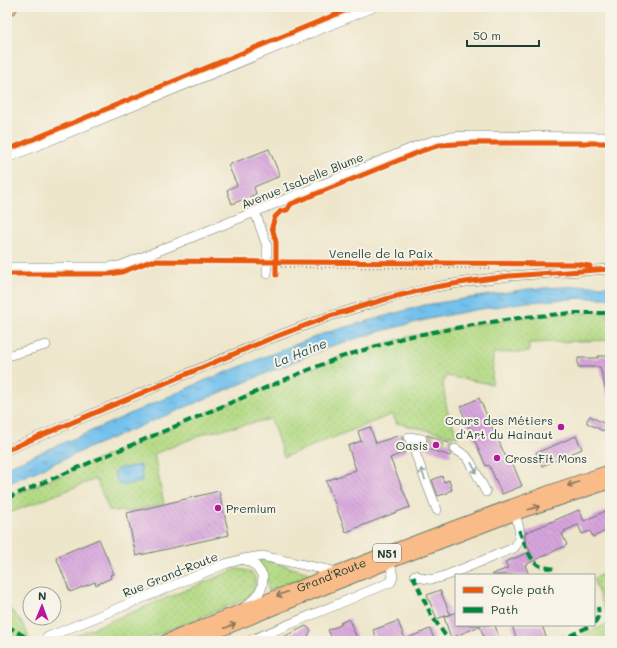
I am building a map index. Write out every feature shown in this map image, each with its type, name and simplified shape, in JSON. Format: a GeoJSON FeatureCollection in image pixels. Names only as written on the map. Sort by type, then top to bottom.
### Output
{"type":"FeatureCollection","features":[{"type":"Feature","properties":{"kind":"main road","name":"Grand'Route"},"geometry":{"type":"LineString","coordinates":[[166,641],[337,572],[610,471]]}},
{"type":"Feature","properties":{"kind":"main road","name":"Grand'Route"},"geometry":{"type":"LineString","coordinates":[[194,641],[390,562],[515,514],[610,482]]}},
{"type":"Feature","properties":{"kind":"street"},"geometry":{"type":"LineString","coordinates":[[7,158],[374,7]]}},
{"type":"Feature","properties":{"kind":"street","name":"Avenue Isabelle Blume"},"geometry":{"type":"LineString","coordinates":[[7,267],[120,266],[420,144],[438,139],[455,136],[610,137]]}},
{"type":"Feature","properties":{"kind":"street"},"geometry":{"type":"LineString","coordinates":[[255,212],[273,268]]}},
{"type":"Feature","properties":{"kind":"street"},"geometry":{"type":"LineString","coordinates":[[7,450],[267,340],[330,316],[386,299],[435,287],[509,276],[610,269]]}},
{"type":"Feature","properties":{"kind":"street"},"geometry":{"type":"LineString","coordinates":[[7,356],[46,345]]}},
{"type":"Feature","properties":{"kind":"street"},"geometry":{"type":"LineString","coordinates":[[422,439],[409,437],[437,510]]}},
{"type":"Feature","properties":{"kind":"street"},"geometry":{"type":"LineString","coordinates":[[455,449],[466,456],[486,492]]}},
{"type":"Feature","properties":{"kind":"street"},"geometry":{"type":"LineString","coordinates":[[415,574],[425,579],[435,580],[514,548],[518,543],[519,530],[515,514]]}},
{"type":"Feature","properties":{"kind":"street","name":"Rue Grand-Route"},"geometry":{"type":"LineString","coordinates":[[44,641],[52,635],[225,564],[243,559],[262,556],[337,572]]}},
{"type":"Feature","properties":{"kind":"street"},"geometry":{"type":"LineString","coordinates":[[242,610],[257,596],[262,587],[263,576],[255,565],[243,559]]}},
{"type":"Feature","properties":{"kind":"street"},"geometry":{"type":"LineString","coordinates":[[249,641],[391,582],[393,577],[390,562]]}},
{"type":"Feature","properties":{"kind":"green space"},"geometry":{"type":"Polygon","coordinates":[[[573,313],[610,313],[610,340],[529,343],[529,352],[493,353],[492,384],[446,376],[443,384],[447,410],[458,437],[396,423],[393,414],[284,457],[271,419],[206,433],[154,454],[164,504],[126,512],[109,510],[96,479],[7,514],[7,498],[338,358],[406,337],[525,317],[573,313]]]}},
{"type":"Feature","properties":{"kind":"green space"},"geometry":{"type":"Polygon","coordinates":[[[256,560],[265,560],[309,573],[310,576],[268,591],[268,581],[265,570],[256,560]]]}},
{"type":"Feature","properties":{"kind":"green space"},"geometry":{"type":"Polygon","coordinates":[[[237,569],[251,573],[255,578],[253,593],[241,601],[142,641],[62,641],[237,569]]]}},
{"type":"Feature","properties":{"kind":"green space"},"geometry":{"type":"Polygon","coordinates":[[[610,571],[610,623],[595,584],[595,578],[610,571]]]}},
{"type":"Feature","properties":{"kind":"green space"},"geometry":{"type":"Polygon","coordinates":[[[7,606],[18,618],[22,626],[24,626],[29,641],[7,641],[7,606]]]}},
{"type":"Feature","properties":{"kind":"green space"},"geometry":{"type":"Polygon","coordinates":[[[610,623],[610,641],[568,641],[610,623]]]}},
{"type":"Feature","properties":{"kind":"water","name":"La Haine"},"geometry":{"type":"Polygon","coordinates":[[[610,286],[610,298],[584,298],[527,302],[474,310],[381,331],[331,346],[93,446],[7,484],[7,467],[204,381],[325,333],[425,305],[528,289],[610,286]]]}},
{"type":"Feature","properties":{"kind":"water"},"geometry":{"type":"Polygon","coordinates":[[[140,465],[142,482],[122,485],[118,484],[114,473],[117,469],[140,465]]]}},
{"type":"Feature","properties":{"kind":"building"},"geometry":{"type":"Polygon","coordinates":[[[269,149],[280,176],[254,187],[256,194],[232,204],[227,190],[237,185],[228,165],[269,149]]]}},
{"type":"Feature","properties":{"kind":"building"},"geometry":{"type":"Polygon","coordinates":[[[598,356],[610,356],[610,394],[607,395],[600,367],[578,367],[578,358],[598,358],[598,356]]]}},
{"type":"Feature","properties":{"kind":"building"},"geometry":{"type":"Polygon","coordinates":[[[479,398],[509,464],[512,462],[522,486],[502,494],[489,465],[486,466],[460,407],[479,398]]]}},
{"type":"Feature","properties":{"kind":"building"},"geometry":{"type":"Polygon","coordinates":[[[590,416],[607,425],[603,431],[587,423],[590,416]]]}},
{"type":"Feature","properties":{"kind":"building"},"geometry":{"type":"Polygon","coordinates":[[[370,427],[376,443],[401,435],[407,451],[390,458],[410,507],[346,532],[326,481],[356,470],[348,446],[361,441],[358,431],[370,427]]]}},
{"type":"Feature","properties":{"kind":"building","name":"Oasis"},"geometry":{"type":"Polygon","coordinates":[[[427,435],[452,444],[449,448],[451,454],[450,456],[419,446],[418,444],[424,445],[427,442],[427,435]]]}},
{"type":"Feature","properties":{"kind":"building"},"geometry":{"type":"Polygon","coordinates":[[[576,436],[582,449],[542,466],[536,453],[576,436]]]}},
{"type":"Feature","properties":{"kind":"building"},"geometry":{"type":"Polygon","coordinates":[[[442,476],[444,482],[449,480],[452,490],[438,496],[432,480],[442,476]]]}},
{"type":"Feature","properties":{"kind":"building"},"geometry":{"type":"Polygon","coordinates":[[[219,491],[229,535],[136,556],[127,513],[219,491]]]}},
{"type":"Feature","properties":{"kind":"building"},"geometry":{"type":"Polygon","coordinates":[[[610,509],[610,529],[593,537],[590,531],[582,534],[578,525],[564,531],[565,532],[562,534],[567,545],[525,565],[529,574],[492,574],[508,568],[505,562],[530,552],[525,540],[525,533],[579,510],[584,521],[610,509]]]}},
{"type":"Feature","properties":{"kind":"building"},"geometry":{"type":"Polygon","coordinates":[[[99,539],[114,574],[110,575],[111,578],[96,585],[95,582],[70,592],[56,557],[99,539]]]}},
{"type":"Feature","properties":{"kind":"building"},"geometry":{"type":"Polygon","coordinates":[[[440,590],[450,614],[437,619],[427,595],[440,590]]]}},
{"type":"Feature","properties":{"kind":"building"},"geometry":{"type":"Polygon","coordinates":[[[455,612],[455,626],[480,626],[451,638],[444,617],[455,612]]]}},
{"type":"Feature","properties":{"kind":"building"},"geometry":{"type":"Polygon","coordinates":[[[349,619],[358,641],[333,641],[328,630],[341,625],[340,623],[349,619]]]}},
{"type":"Feature","properties":{"kind":"building"},"geometry":{"type":"Polygon","coordinates":[[[398,621],[405,639],[430,629],[435,641],[378,641],[373,630],[398,621]]]}},
{"type":"Feature","properties":{"kind":"building"},"geometry":{"type":"Polygon","coordinates":[[[306,626],[311,630],[307,637],[308,641],[275,641],[306,626]]]}},
{"type":"Feature","properties":{"kind":"building"},"geometry":{"type":"Polygon","coordinates":[[[480,626],[495,626],[500,641],[485,641],[480,626]]]}},
{"type":"Feature","properties":{"kind":"building"},"geometry":{"type":"Polygon","coordinates":[[[512,626],[542,626],[546,637],[533,641],[517,641],[512,626]]]}},
{"type":"Feature","properties":{"kind":"tunnel"},"geometry":{"type":"LineString","coordinates":[[422,439],[455,449]]}},
{"type":"Feature","properties":{"kind":"marked path"},"geometry":{"type":"LineString","coordinates":[[7,498],[338,358],[406,337],[525,317],[573,313],[610,313]]}},
{"type":"Feature","properties":{"kind":"marked path"},"geometry":{"type":"LineString","coordinates":[[519,530],[527,550],[536,564],[542,567],[556,569]]}},
{"type":"Feature","properties":{"kind":"marked path"},"geometry":{"type":"LineString","coordinates":[[413,576],[431,615],[451,641]]}},
{"type":"Feature","properties":{"kind":"marked path"},"geometry":{"type":"LineString","coordinates":[[595,622],[598,616],[598,607]]}},
{"type":"Feature","properties":{"kind":"marked path"},"geometry":{"type":"LineString","coordinates":[[7,626],[24,636],[28,641]]}},
{"type":"Feature","properties":{"kind":"marked path"},"geometry":{"type":"LineString","coordinates":[[559,641],[590,626]]}},
{"type":"Feature","properties":{"kind":"cycle path"},"geometry":{"type":"LineString","coordinates":[[7,150],[354,7]]}},
{"type":"Feature","properties":{"kind":"cycle path"},"geometry":{"type":"LineString","coordinates":[[276,275],[276,242],[272,227],[275,217],[281,211],[287,210],[291,204],[424,150],[440,145],[474,143],[610,143]]}},
{"type":"Feature","properties":{"kind":"cycle path","name":"Venelle de la Paix"},"geometry":{"type":"LineString","coordinates":[[7,274],[110,274],[122,272],[151,261],[577,264],[590,266]]}},
{"type":"Feature","properties":{"kind":"cycle path"},"geometry":{"type":"LineString","coordinates":[[7,450],[267,340],[330,316],[393,297],[435,287],[509,276],[610,269]]}},
{"type":"Feature","properties":{"kind":"place","name":"Cours des Métiers d'Art du Hainaut"},"geometry":{"type":"Point","coordinates":[561,427]}},
{"type":"Feature","properties":{"kind":"place","name":"Oasis"},"geometry":{"type":"Point","coordinates":[436,445]}},
{"type":"Feature","properties":{"kind":"place","name":"CrossFit Mons"},"geometry":{"type":"Point","coordinates":[497,458]}},
{"type":"Feature","properties":{"kind":"place","name":"Premium"},"geometry":{"type":"Point","coordinates":[218,508]}}]}
